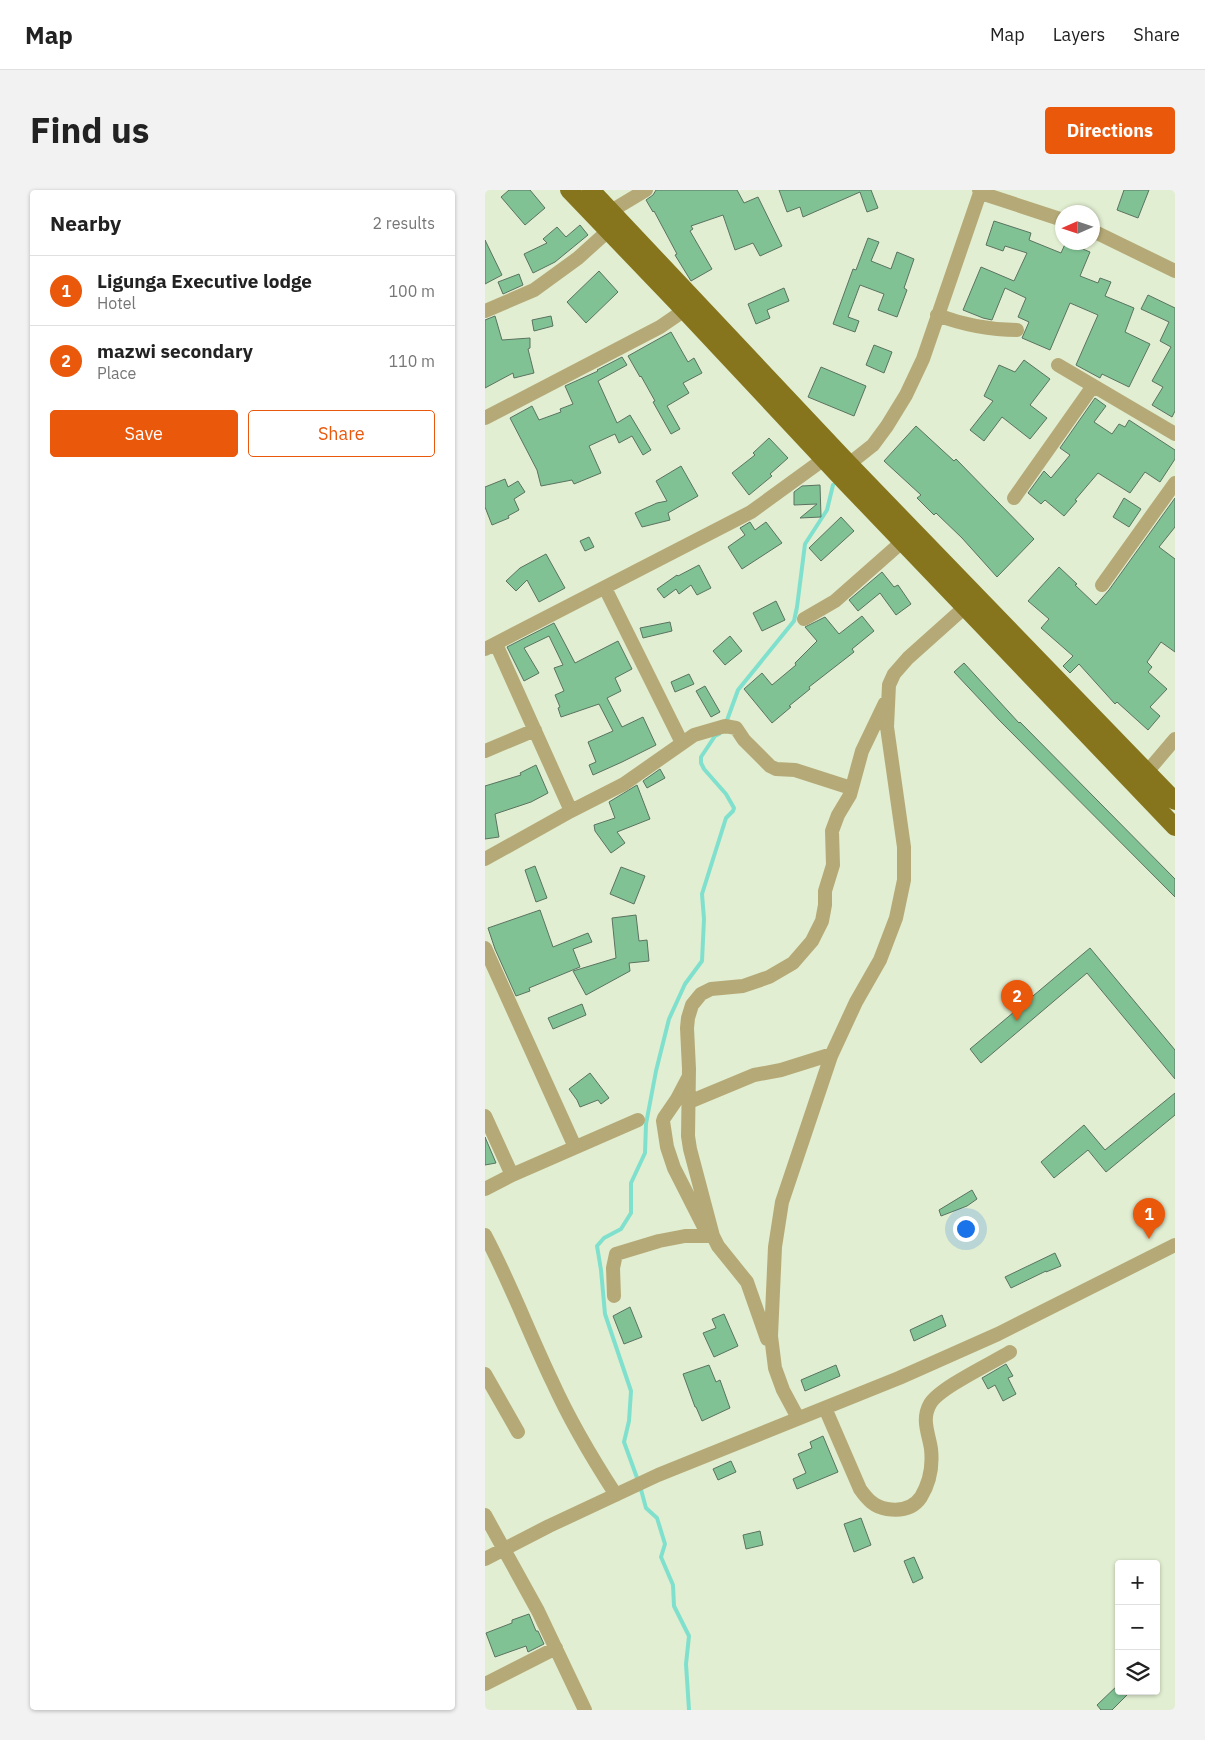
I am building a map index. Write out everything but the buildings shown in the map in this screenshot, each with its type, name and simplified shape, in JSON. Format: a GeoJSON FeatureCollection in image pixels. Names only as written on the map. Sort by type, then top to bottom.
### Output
{"type":"FeatureCollection","features":[{"type":"Feature","properties":{"kind":"main road"},"geometry":{"type":"LineString","coordinates":[[569,190],[608,231],[691,306],[849,464],[1175,801]]}},
{"type":"Feature","properties":{"kind":"main road"},"geometry":{"type":"LineString","coordinates":[[591,190],[825,459],[1175,827]]}},
{"type":"Feature","properties":{"kind":"street"},"geometry":{"type":"LineString","coordinates":[[611,211],[646,190]]}},
{"type":"Feature","properties":{"kind":"street"},"geometry":{"type":"LineString","coordinates":[[849,464],[873,445],[906,395],[923,359],[980,191],[1055,217]]}},
{"type":"Feature","properties":{"kind":"street"},"geometry":{"type":"LineString","coordinates":[[485,312],[534,290],[578,258],[608,231]]}},
{"type":"Feature","properties":{"kind":"street"},"geometry":{"type":"LineString","coordinates":[[1100,234],[1175,271]]}},
{"type":"Feature","properties":{"kind":"street"},"geometry":{"type":"LineString","coordinates":[[485,418],[660,327],[691,306]]}},
{"type":"Feature","properties":{"kind":"street"},"geometry":{"type":"LineString","coordinates":[[937,315],[983,328],[1017,330]]}},
{"type":"Feature","properties":{"kind":"street"},"geometry":{"type":"LineString","coordinates":[[1057,365],[1175,434]]}},
{"type":"Feature","properties":{"kind":"street"},"geometry":{"type":"LineString","coordinates":[[1013,498],[1093,386]]}},
{"type":"Feature","properties":{"kind":"street"},"geometry":{"type":"LineString","coordinates":[[571,811],[535,730],[490,646],[751,512],[825,459]]}},
{"type":"Feature","properties":{"kind":"street"},"geometry":{"type":"LineString","coordinates":[[1102,585],[1175,482]]}},
{"type":"Feature","properties":{"kind":"street"},"geometry":{"type":"LineString","coordinates":[[804,619],[835,601],[903,541]]}},
{"type":"Feature","properties":{"kind":"street"},"geometry":{"type":"LineString","coordinates":[[605,588],[683,743]]}},
{"type":"Feature","properties":{"kind":"street"},"geometry":{"type":"LineString","coordinates":[[798,1418],[783,1390],[775,1368],[773,1354],[771,1317],[775,1247],[782,1202],[832,1054],[856,1002],[880,960],[895,918],[903,880],[904,847],[887,727],[889,686],[894,674],[908,658],[965,607]]}},
{"type":"Feature","properties":{"kind":"street"},"geometry":{"type":"LineString","coordinates":[[710,1236],[688,1136],[688,1018],[692,1005],[701,994],[711,989],[743,986],[769,977],[793,963],[812,941],[822,921],[825,891],[833,865],[832,831],[838,815],[850,795],[862,751],[888,697]]}},
{"type":"Feature","properties":{"kind":"street"},"geometry":{"type":"LineString","coordinates":[[485,859],[624,784],[694,735],[725,726],[736,728],[744,740],[770,766],[776,769],[795,770],[851,788]]}},
{"type":"Feature","properties":{"kind":"street"},"geometry":{"type":"LineString","coordinates":[[485,751],[535,730]]}},
{"type":"Feature","properties":{"kind":"street"},"geometry":{"type":"LineString","coordinates":[[1147,772],[1175,740]]}},
{"type":"Feature","properties":{"kind":"street"},"geometry":{"type":"LineString","coordinates":[[485,948],[575,1147]]}},
{"type":"Feature","properties":{"kind":"street"},"geometry":{"type":"LineString","coordinates":[[689,1102],[754,1075],[790,1068],[832,1054]]}},
{"type":"Feature","properties":{"kind":"street"},"geometry":{"type":"LineString","coordinates":[[689,1076],[663,1121],[667,1147],[674,1168],[710,1236],[747,1282],[773,1354]]}},
{"type":"Feature","properties":{"kind":"street"},"geometry":{"type":"LineString","coordinates":[[485,1116],[512,1175]]}},
{"type":"Feature","properties":{"kind":"street"},"geometry":{"type":"LineString","coordinates":[[485,1189],[512,1175],[638,1120]]}},
{"type":"Feature","properties":{"kind":"street"},"geometry":{"type":"LineString","coordinates":[[485,1235],[579,1436],[616,1495]]}},
{"type":"Feature","properties":{"kind":"street"},"geometry":{"type":"LineString","coordinates":[[614,1296],[613,1268],[617,1254],[650,1243],[685,1236],[710,1236]]}},
{"type":"Feature","properties":{"kind":"street"},"geometry":{"type":"LineString","coordinates":[[485,1559],[658,1475],[899,1378],[998,1334],[1175,1245]]}},
{"type":"Feature","properties":{"kind":"street"},"geometry":{"type":"LineString","coordinates":[[825,1408],[860,1489],[867,1499],[875,1505],[884,1508],[895,1510],[909,1508],[918,1501],[931,1476],[931,1450],[925,1424],[926,1412],[930,1403],[949,1388],[1010,1352]]}},
{"type":"Feature","properties":{"kind":"street"},"geometry":{"type":"LineString","coordinates":[[485,1374],[518,1432]]}},
{"type":"Feature","properties":{"kind":"street"},"geometry":{"type":"LineString","coordinates":[[485,1515],[538,1611],[585,1710]]}},
{"type":"Feature","properties":{"kind":"street"},"geometry":{"type":"LineString","coordinates":[[485,1684],[556,1648]]}},
{"type":"Feature","properties":{"kind":"waterway"},"geometry":{"type":"LineString","coordinates":[[726,723],[738,690],[794,621],[805,544],[827,510],[833,485]]}},
{"type":"Feature","properties":{"kind":"waterway"},"geometry":{"type":"LineString","coordinates":[[689,1710],[686,1664],[689,1636],[674,1606],[673,1585],[661,1557],[665,1544],[657,1518],[646,1508],[624,1442],[629,1421],[631,1391],[605,1314],[597,1246],[604,1238],[621,1229],[631,1213],[631,1183],[645,1153],[646,1124],[656,1071],[669,1019],[685,984],[702,961],[704,919],[702,894],[726,818],[734,808],[726,794],[701,763],[701,757],[715,736],[719,734]]}},
{"type":"Feature","properties":{"kind":"place","name":"mazwi secondary"},"geometry":{"type":"Point","coordinates":[1017,1021]}},
{"type":"Feature","properties":{"kind":"place","name":"Ligunga Executive lodge"},"geometry":{"type":"Point","coordinates":[1149,1239]}}]}
